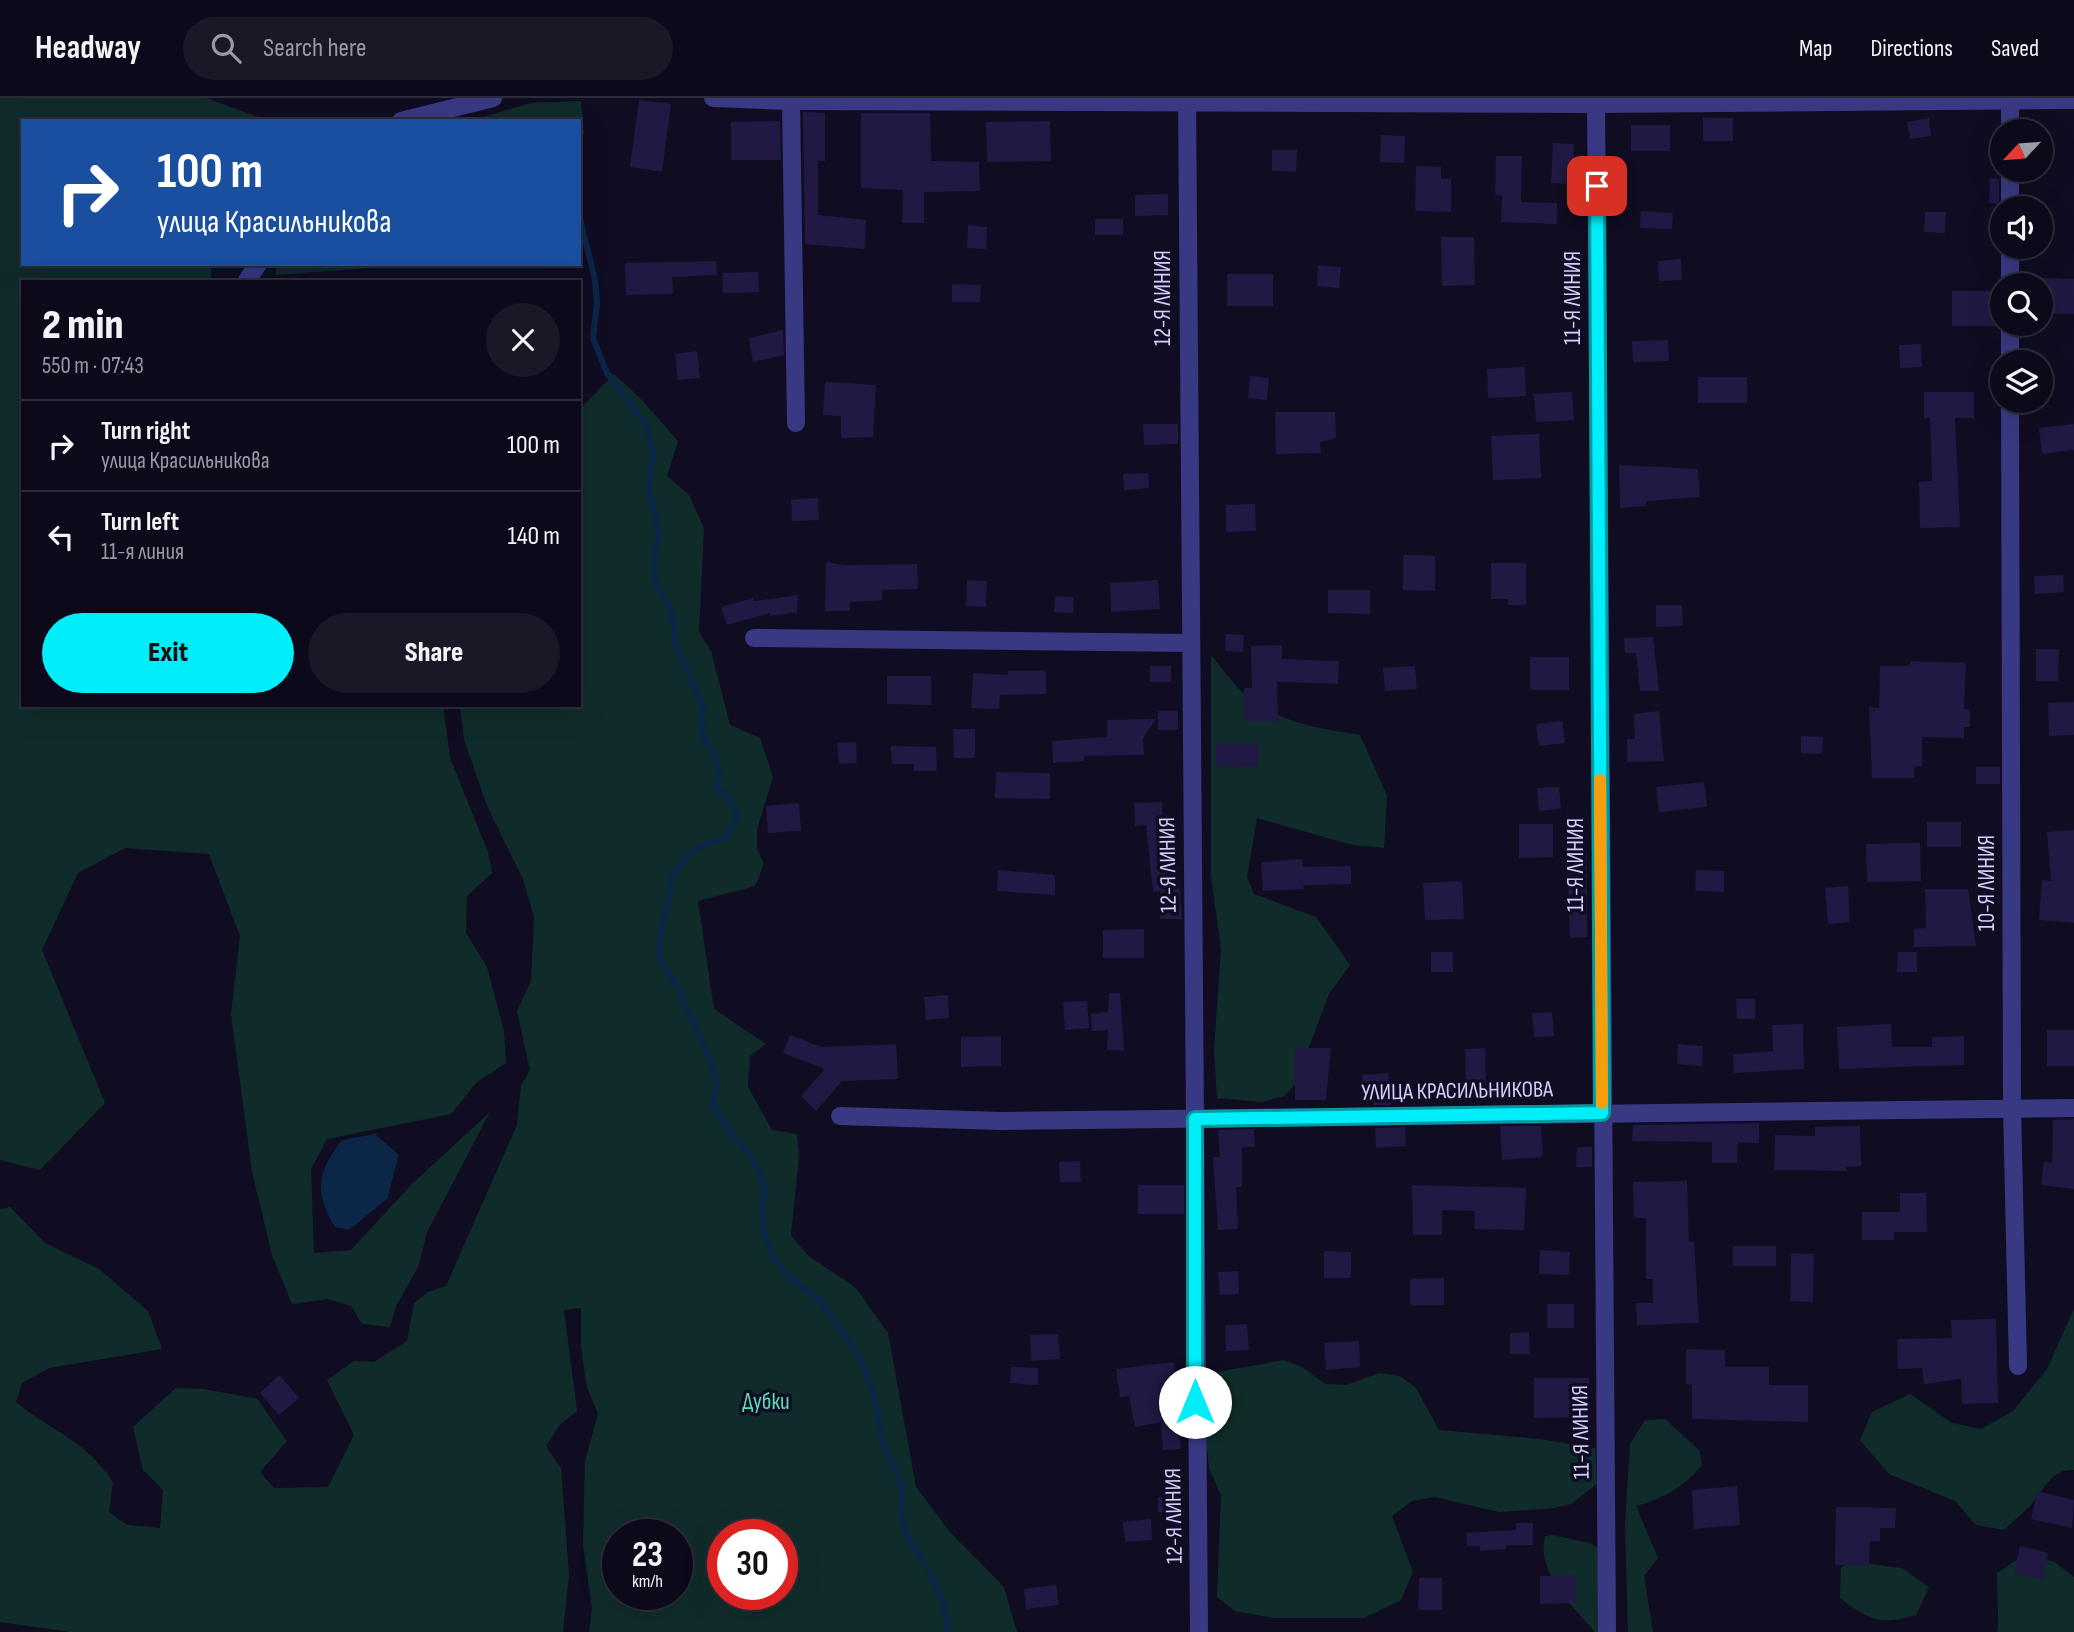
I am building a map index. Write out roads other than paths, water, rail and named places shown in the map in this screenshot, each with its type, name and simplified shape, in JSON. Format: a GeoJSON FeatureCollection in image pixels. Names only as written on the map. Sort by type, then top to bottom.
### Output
{"type":"FeatureCollection","features":[{"type":"Feature","properties":{"kind":"street"},"geometry":{"type":"LineString","coordinates":[[409,119],[493,98]]}},
{"type":"Feature","properties":{"kind":"street"},"geometry":{"type":"LineString","coordinates":[[713,98],[791,101],[2074,100]]}},
{"type":"Feature","properties":{"kind":"street"},"geometry":{"type":"LineString","coordinates":[[2010,98],[2010,119]]}},
{"type":"Feature","properties":{"kind":"street"},"geometry":{"type":"LineString","coordinates":[[791,101],[796,423]]}},
{"type":"Feature","properties":{"kind":"street","name":"12-Я ЛИНИЯ"},"geometry":{"type":"LineString","coordinates":[[1186,101],[1199,1632]]}},
{"type":"Feature","properties":{"kind":"street","name":"11-Я ЛИНИЯ"},"geometry":{"type":"LineString","coordinates":[[1596,101],[1607,1632]]}},
{"type":"Feature","properties":{"kind":"street","name":"10-Я ЛИНИЯ"},"geometry":{"type":"LineString","coordinates":[[2010,413],[2012,1108],[2018,1366]]}},
{"type":"Feature","properties":{"kind":"street"},"geometry":{"type":"LineString","coordinates":[[754,638],[1190,643]]}},
{"type":"Feature","properties":{"kind":"street","name":"УЛИЦА КРАСИЛЬНИКОВА"},"geometry":{"type":"LineString","coordinates":[[840,1116],[1001,1121],[2074,1108]]}},
{"type":"Feature","properties":{"kind":"water"},"geometry":{"type":"Polygon","coordinates":[[[375,1134],[398,1154],[388,1198],[349,1230],[335,1227],[321,1193],[327,1162],[342,1140],[375,1134]]]}},
{"type":"Feature","properties":{"kind":"waterway"},"geometry":{"type":"LineString","coordinates":[[581,222],[595,280],[597,303],[593,338],[607,373],[646,425],[653,452],[649,490],[659,533],[654,558],[655,583],[670,608],[677,649],[704,707],[700,718],[703,725],[702,736],[718,763],[718,791],[724,792],[737,813],[734,825],[725,838],[692,850],[673,875],[659,943],[660,960],[678,988],[711,1061],[717,1085],[713,1103],[721,1121],[750,1154],[759,1171],[765,1189],[762,1212],[764,1234],[773,1258],[789,1277],[819,1299],[860,1358],[873,1391],[884,1447],[902,1485],[901,1512],[907,1537],[925,1563],[942,1598],[948,1632]]}},
{"type":"Feature","properties":{"kind":"park label","name":"Дубки"},"geometry":{"type":"Point","coordinates":[766,1402]}}]}
